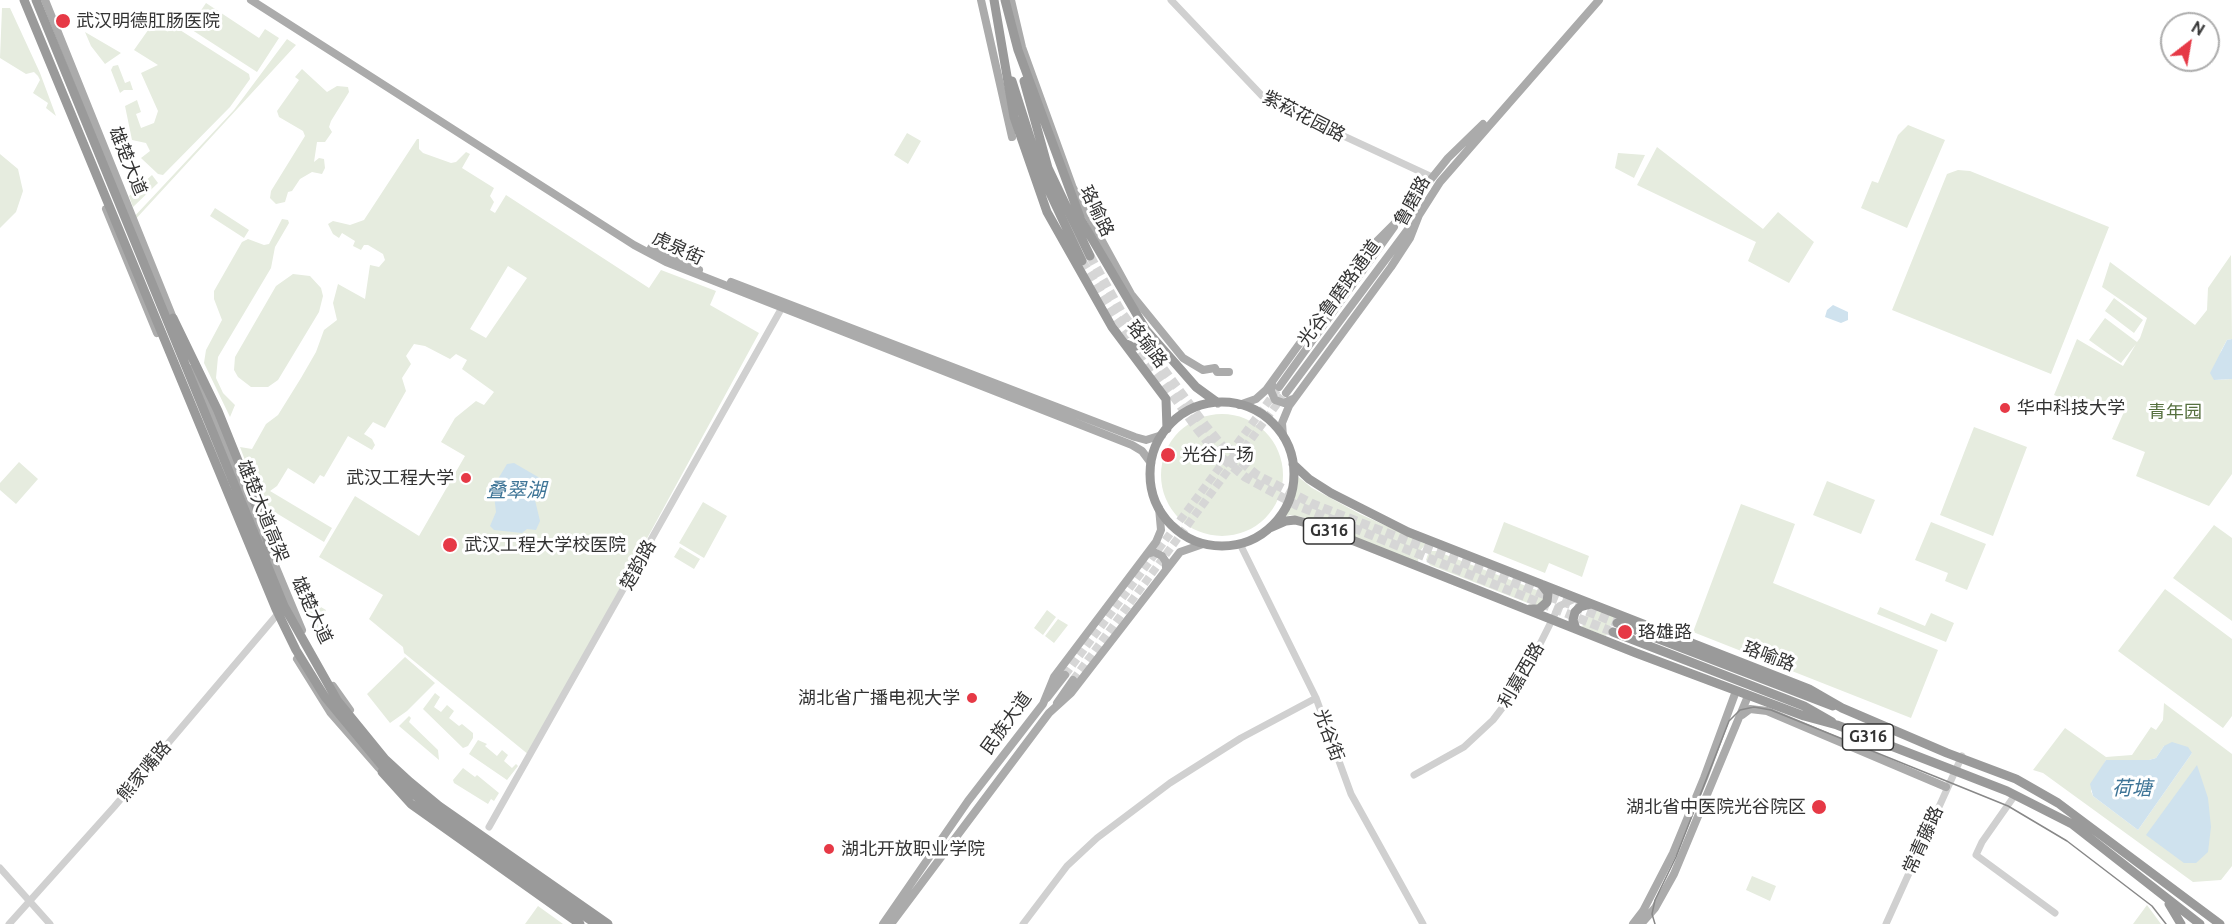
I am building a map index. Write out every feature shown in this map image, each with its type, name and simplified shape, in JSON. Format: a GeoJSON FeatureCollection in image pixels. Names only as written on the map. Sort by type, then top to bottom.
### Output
{"type":"FeatureCollection","features":[{"type":"Feature","properties":{"kind":"highway","name":"雄楚大道高架"},"geometry":{"type":"LineString","coordinates":[[36,0],[284,606],[337,700],[385,759],[432,800],[608,924]]}},
{"type":"Feature","properties":{"kind":"highway"},"geometry":{"type":"LineString","coordinates":[[994,0],[1005,58],[1043,178],[1086,258],[1045,160],[1029,108],[1018,50]]}},
{"type":"Feature","properties":{"kind":"highway","name":"珞喻路"},"geometry":{"type":"LineString","coordinates":[[1005,0],[1018,50],[1081,220],[1146,330],[1196,387],[1218,403]]}},
{"type":"Feature","properties":{"kind":"highway","name":"雄楚大道高架"},"geometry":{"type":"LineString","coordinates":[[24,2],[276,609],[313,678],[357,739],[383,768],[434,812],[597,924]]}},
{"type":"Feature","properties":{"kind":"highway","name":"珞瑜路"},"geometry":{"type":"LineString","coordinates":[[1005,58],[1011,106],[1047,212],[1086,283],[1124,343],[1166,399],[1164,432]]}},
{"type":"Feature","properties":{"kind":"highway"},"geometry":{"type":"LineString","coordinates":[[150,275],[218,411],[264,524],[270,555]]}},
{"type":"Feature","properties":{"kind":"highway"},"geometry":{"type":"LineString","coordinates":[[1124,343],[1130,347],[1140,346],[1146,339],[1146,330]]}},
{"type":"Feature","properties":{"kind":"highway"},"geometry":{"type":"LineString","coordinates":[[1218,403],[1239,405],[1268,420],[1283,436],[1293,464],[1294,478],[1289,499],[1280,518],[1270,528],[1240,544],[1221,546],[1203,544],[1173,527],[1159,508],[1152,491],[1151,463],[1164,432],[1195,408],[1218,403]]}},
{"type":"Feature","properties":{"kind":"highway","name":"珞喻路"},"geometry":{"type":"LineString","coordinates":[[1293,464],[1320,487],[1379,519],[1809,689],[1842,708],[1947,753],[1962,756],[2016,779],[2058,803],[2213,922]]}},
{"type":"Feature","properties":{"kind":"highway","name":"G316"},"geometry":{"type":"LineString","coordinates":[[1270,528],[1286,520],[1305,522],[1736,691],[1837,725],[2014,795],[2072,824],[2198,922]]}},
{"type":"Feature","properties":{"kind":"highway"},"geometry":{"type":"LineString","coordinates":[[1527,609],[1539,609],[1547,602],[1548,593],[1541,584]]}},
{"type":"Feature","properties":{"kind":"highway"},"geometry":{"type":"LineString","coordinates":[[1576,629],[1573,620],[1575,612],[1580,607],[1591,604]]}},
{"type":"Feature","properties":{"kind":"highway"},"geometry":{"type":"LineString","coordinates":[[1837,725],[1820,713],[1615,627],[1808,698],[1842,708]]}},
{"type":"Feature","properties":{"kind":"highway"},"geometry":{"type":"LineString","coordinates":[[357,739],[387,779],[411,804],[580,924]]}},
{"type":"Feature","properties":{"kind":"highway"},"geometry":{"type":"LineString","coordinates":[[2160,894],[2173,908],[2181,924]]}},
{"type":"Feature","properties":{"kind":"main road","name":"雄楚大道"},"geometry":{"type":"LineString","coordinates":[[45,0],[225,450],[295,615],[324,672],[357,718],[416,783],[615,924]]}},
{"type":"Feature","properties":{"kind":"main road","name":"虎泉街"},"geometry":{"type":"LineString","coordinates":[[251,0],[634,245],[673,265],[784,305]]}},
{"type":"Feature","properties":{"kind":"main road","name":"虎泉街"},"geometry":{"type":"LineString","coordinates":[[260,0],[636,241],[784,305],[1133,441]]}},
{"type":"Feature","properties":{"kind":"main road"},"geometry":{"type":"LineString","coordinates":[[981,0],[1012,137]]}},
{"type":"Feature","properties":{"kind":"main road"},"geometry":{"type":"LineString","coordinates":[[1011,0],[1023,47],[1073,189],[1131,294],[1183,358],[1203,370],[1215,368],[1218,372],[1229,372]]}},
{"type":"Feature","properties":{"kind":"main road","name":"鲁磨路"},"geometry":{"type":"LineString","coordinates":[[1399,219],[1432,177],[1480,128],[1593,0]]}},
{"type":"Feature","properties":{"kind":"main road","name":"鲁磨路"},"geometry":{"type":"LineString","coordinates":[[1283,436],[1283,418],[1293,399],[1391,267],[1410,238],[1419,214],[1440,182],[1599,0]]}},
{"type":"Feature","properties":{"kind":"main road","name":"雄楚大道"},"geometry":{"type":"LineString","coordinates":[[24,2],[130,270],[276,616],[310,681],[330,712],[359,748],[402,791],[590,924]]}},
{"type":"Feature","properties":{"kind":"main road","name":"光谷鲁磨路通道"},"geometry":{"type":"LineString","coordinates":[[1279,387],[1419,214]]}},
{"type":"Feature","properties":{"kind":"main road","name":"光谷鲁磨路通道"},"geometry":{"type":"LineString","coordinates":[[1279,387],[1386,242],[1399,219]]}},
{"type":"Feature","properties":{"kind":"main road"},"geometry":{"type":"LineString","coordinates":[[1279,387],[1271,391],[1275,400],[1284,403],[1293,399]]}},
{"type":"Feature","properties":{"kind":"main road"},"geometry":{"type":"LineString","coordinates":[[1239,405],[1279,387]]}},
{"type":"Feature","properties":{"kind":"main road"},"geometry":{"type":"LineString","coordinates":[[1133,441],[1146,440],[1164,432]]}},
{"type":"Feature","properties":{"kind":"main road"},"geometry":{"type":"LineString","coordinates":[[1133,441],[1151,463]]}},
{"type":"Feature","properties":{"kind":"main road","name":"民族大道"},"geometry":{"type":"LineString","coordinates":[[883,924],[968,801],[1043,704],[1054,677],[1147,554],[1161,530],[1159,508]]}},
{"type":"Feature","properties":{"kind":"main road","name":"民族大道"},"geometry":{"type":"LineString","coordinates":[[891,924],[1049,713],[1071,693],[1166,568],[1180,552],[1203,544]]}},
{"type":"Feature","properties":{"kind":"main road"},"geometry":{"type":"LineString","coordinates":[[1147,554],[1154,552],[1162,556],[1166,562],[1166,568]]}},
{"type":"Feature","properties":{"kind":"main road"},"geometry":{"type":"LineString","coordinates":[[310,681],[315,685],[324,683],[324,672]]}},
{"type":"Feature","properties":{"kind":"main road"},"geometry":{"type":"LineString","coordinates":[[1043,704],[1069,678],[1049,713]]}},
{"type":"Feature","properties":{"kind":"main road"},"geometry":{"type":"LineString","coordinates":[[1641,921],[1673,853],[1704,778],[1736,691]]}},
{"type":"Feature","properties":{"kind":"main road"},"geometry":{"type":"LineString","coordinates":[[1641,921],[1655,908],[1674,874],[1749,696]]}},
{"type":"Feature","properties":{"kind":"main road"},"geometry":{"type":"LineString","coordinates":[[1738,720],[1750,709],[1767,711],[1835,742],[1946,787]]}},
{"type":"Feature","properties":{"kind":"street","name":"紫菘花园路"},"geometry":{"type":"LineString","coordinates":[[1171,0],[1266,100],[1432,177]]}},
{"type":"Feature","properties":{"kind":"street","name":"楚韵路"},"geometry":{"type":"LineString","coordinates":[[489,827],[784,305]]}},
{"type":"Feature","properties":{"kind":"street","name":"光谷街"},"geometry":{"type":"LineString","coordinates":[[1240,544],[1316,698],[1351,794],[1423,924]]}},
{"type":"Feature","properties":{"kind":"street"},"geometry":{"type":"LineString","coordinates":[[1555,590],[1559,606],[1576,598]]}},
{"type":"Feature","properties":{"kind":"street","name":"利嘉西路"},"geometry":{"type":"LineString","coordinates":[[1414,775],[1464,747],[1493,720],[1519,686],[1559,606]]}},
{"type":"Feature","properties":{"kind":"street","name":"熊家嘴路"},"geometry":{"type":"LineString","coordinates":[[9,924],[114,807],[276,616]]}},
{"type":"Feature","properties":{"kind":"street"},"geometry":{"type":"LineString","coordinates":[[1023,924],[1067,866],[1097,838],[1179,778],[1240,738],[1316,698]]}},
{"type":"Feature","properties":{"kind":"street","name":"常青藤路"},"geometry":{"type":"LineString","coordinates":[[1886,924],[1946,787],[1962,756]]}},
{"type":"Feature","properties":{"kind":"street"},"geometry":{"type":"LineString","coordinates":[[2014,795],[1982,842],[1974,858],[2055,913]]}},
{"type":"Feature","properties":{"kind":"street"},"geometry":{"type":"LineString","coordinates":[[0,868],[50,924]]}},
{"type":"Feature","properties":{"kind":"street"},"geometry":{"type":"LineString","coordinates":[[1641,921],[1654,924]]}},
{"type":"Feature","properties":{"kind":"green space"},"geometry":{"type":"Polygon","coordinates":[[[206,3],[259,38],[265,29],[279,38],[257,72],[189,28],[206,3]]]}},
{"type":"Feature","properties":{"kind":"green space"},"geometry":{"type":"Polygon","coordinates":[[[2,8],[10,8],[40,73],[56,116],[46,108],[48,103],[33,93],[40,80],[38,76],[34,72],[26,74],[0,58],[2,8]]]}},
{"type":"Feature","properties":{"kind":"green space"},"geometry":{"type":"Polygon","coordinates":[[[158,16],[249,74],[250,79],[230,107],[163,175],[158,174],[141,158],[150,151],[146,143],[132,140],[125,106],[137,100],[141,112],[136,114],[141,128],[154,123],[158,111],[141,73],[158,65],[134,50],[158,16]]]}},
{"type":"Feature","properties":{"kind":"green space"},"geometry":{"type":"Polygon","coordinates":[[[85,32],[121,53],[105,64],[91,46],[85,32]]]}},
{"type":"Feature","properties":{"kind":"green space"},"geometry":{"type":"Polygon","coordinates":[[[287,39],[296,45],[133,222],[132,219],[234,110],[287,39]]]}},
{"type":"Feature","properties":{"kind":"green space"},"geometry":{"type":"Polygon","coordinates":[[[118,65],[125,83],[130,81],[133,90],[124,90],[120,93],[111,70],[113,66],[118,65]]]}},
{"type":"Feature","properties":{"kind":"green space"},"geometry":{"type":"Polygon","coordinates":[[[302,69],[327,92],[337,86],[348,87],[349,92],[331,121],[329,127],[332,132],[325,142],[317,142],[314,162],[319,158],[324,159],[325,168],[322,174],[312,172],[300,179],[292,191],[288,192],[285,202],[276,204],[270,198],[271,191],[305,136],[303,131],[279,117],[277,111],[299,80],[295,77],[302,69]]]}},
{"type":"Feature","properties":{"kind":"green space"},"geometry":{"type":"Polygon","coordinates":[[[1908,125],[1945,140],[1907,228],[1861,208],[1872,181],[1878,183],[1898,135],[1908,125]]]}},
{"type":"Feature","properties":{"kind":"green space"},"geometry":{"type":"Polygon","coordinates":[[[907,133],[921,141],[908,164],[894,155],[907,133]]]}},
{"type":"Feature","properties":{"kind":"green space","name":"武汉工程大学"},"geometry":{"type":"Polygon","coordinates":[[[417,139],[419,139],[419,149],[423,153],[451,163],[456,162],[466,152],[470,154],[462,168],[494,188],[490,196],[494,202],[490,210],[495,213],[506,195],[649,288],[661,270],[716,291],[710,305],[759,333],[529,755],[404,653],[403,647],[369,619],[383,595],[319,557],[355,496],[419,536],[465,456],[441,442],[455,418],[476,401],[484,405],[494,392],[462,369],[467,360],[456,354],[450,359],[425,346],[414,344],[406,356],[411,364],[402,378],[406,391],[385,428],[373,422],[364,434],[372,439],[375,445],[372,450],[348,436],[324,477],[320,475],[314,484],[288,468],[277,486],[270,491],[332,528],[324,542],[263,505],[263,508],[240,447],[252,449],[266,424],[278,415],[316,352],[324,330],[337,320],[333,303],[338,284],[365,299],[370,265],[379,267],[385,260],[383,254],[368,245],[364,245],[361,250],[353,246],[355,241],[342,233],[339,238],[333,234],[328,224],[333,221],[350,225],[364,220],[417,139]],[[508,266],[470,329],[486,338],[527,278],[508,266]]]}},
{"type":"Feature","properties":{"kind":"green space"},"geometry":{"type":"Polygon","coordinates":[[[1657,147],[1763,229],[1778,212],[1814,242],[1789,283],[1748,261],[1756,242],[1637,185],[1657,147]]]}},
{"type":"Feature","properties":{"kind":"green space"},"geometry":{"type":"Polygon","coordinates":[[[1618,153],[1645,155],[1634,178],[1615,168],[1618,153]]]}},
{"type":"Feature","properties":{"kind":"green space"},"geometry":{"type":"Polygon","coordinates":[[[0,154],[18,169],[23,191],[16,212],[0,228],[0,154]]]}},
{"type":"Feature","properties":{"kind":"green space"},"geometry":{"type":"Polygon","coordinates":[[[1958,170],[1970,171],[2109,227],[2051,374],[1892,310],[1947,174],[1958,170]]]}},
{"type":"Feature","properties":{"kind":"green space"},"geometry":{"type":"Polygon","coordinates":[[[152,175],[158,183],[133,207],[129,196],[152,175]]]}},
{"type":"Feature","properties":{"kind":"green space"},"geometry":{"type":"Polygon","coordinates":[[[215,208],[249,230],[244,238],[210,216],[215,208]]]}},
{"type":"Feature","properties":{"kind":"green space"},"geometry":{"type":"Polygon","coordinates":[[[282,219],[288,220],[289,223],[275,247],[271,268],[218,357],[216,378],[223,393],[235,405],[230,417],[204,363],[206,350],[222,320],[214,299],[214,291],[242,242],[248,239],[264,245],[269,244],[282,219]]]}},
{"type":"Feature","properties":{"kind":"green space","name":"青年园"},"geometry":{"type":"Polygon","coordinates":[[[2231,255],[2232,339],[2227,340],[2221,351],[2215,380],[2232,379],[2232,474],[2209,506],[2136,476],[2145,452],[2112,439],[2124,412],[2102,402],[2097,413],[2054,395],[2077,339],[2123,366],[2136,344],[2121,363],[2089,340],[2105,318],[2137,342],[2140,338],[2147,318],[2102,287],[2110,262],[2195,325],[2207,310],[2208,288],[2231,255]]]}},
{"type":"Feature","properties":{"kind":"green space"},"geometry":{"type":"Polygon","coordinates":[[[293,274],[310,276],[321,288],[323,296],[319,312],[278,380],[268,387],[251,387],[238,377],[234,370],[235,357],[276,286],[293,274]]]}},
{"type":"Feature","properties":{"kind":"green space"},"geometry":{"type":"Polygon","coordinates":[[[2114,298],[2143,320],[2134,333],[2105,311],[2114,298]]]}},
{"type":"Feature","properties":{"kind":"green space"},"geometry":{"type":"Polygon","coordinates":[[[1222,414],[1245,418],[1265,432],[1279,452],[1283,475],[1279,498],[1265,518],[1245,532],[1222,536],[1199,532],[1179,518],[1165,498],[1161,475],[1165,452],[1179,432],[1199,418],[1222,414]]]}},
{"type":"Feature","properties":{"kind":"green space"},"geometry":{"type":"Polygon","coordinates":[[[1974,427],[2027,447],[1993,536],[1940,515],[1974,427]]]}},
{"type":"Feature","properties":{"kind":"green space"},"geometry":{"type":"Polygon","coordinates":[[[19,462],[38,479],[16,504],[0,490],[0,483],[19,462]]]}},
{"type":"Feature","properties":{"kind":"green space"},"geometry":{"type":"Polygon","coordinates":[[[1296,475],[1312,488],[1360,514],[1426,544],[1419,552],[1418,562],[1302,517],[1290,515],[1282,518],[1292,501],[1296,475]]]}},
{"type":"Feature","properties":{"kind":"green space"},"geometry":{"type":"Polygon","coordinates":[[[1827,481],[1875,500],[1861,534],[1813,515],[1827,481]]]}},
{"type":"Feature","properties":{"kind":"green space"},"geometry":{"type":"Polygon","coordinates":[[[703,502],[727,516],[704,558],[679,543],[703,502]]]}},
{"type":"Feature","properties":{"kind":"green space"},"geometry":{"type":"Polygon","coordinates":[[[1741,504],[1795,524],[1773,583],[1938,650],[1911,718],[1693,632],[1741,504]]]}},
{"type":"Feature","properties":{"kind":"green space"},"geometry":{"type":"Polygon","coordinates":[[[1504,522],[1589,556],[1582,577],[1549,563],[1545,573],[1493,552],[1504,522]]]}},
{"type":"Feature","properties":{"kind":"green space"},"geometry":{"type":"Polygon","coordinates":[[[1931,522],[1986,544],[1967,590],[1945,581],[1948,573],[1915,560],[1931,522]]]}},
{"type":"Feature","properties":{"kind":"green space"},"geometry":{"type":"Polygon","coordinates":[[[2214,525],[2232,538],[2232,621],[2173,578],[2214,525]]]}},
{"type":"Feature","properties":{"kind":"green space"},"geometry":{"type":"Polygon","coordinates":[[[680,547],[700,559],[694,569],[674,557],[680,547]]]}},
{"type":"Feature","properties":{"kind":"green space"},"geometry":{"type":"Polygon","coordinates":[[[1429,551],[1436,551],[1539,591],[1544,598],[1540,605],[1533,605],[1430,565],[1426,560],[1429,551]]]}},
{"type":"Feature","properties":{"kind":"green space"},"geometry":{"type":"Polygon","coordinates":[[[2165,589],[2232,639],[2232,716],[2223,728],[2118,651],[2165,589]]]}},
{"type":"Feature","properties":{"kind":"green space"},"geometry":{"type":"Polygon","coordinates":[[[307,599],[326,610],[316,632],[303,605],[307,599]]]}},
{"type":"Feature","properties":{"kind":"green space"},"geometry":{"type":"Polygon","coordinates":[[[1880,607],[1925,626],[1931,613],[1954,623],[1946,642],[1877,614],[1880,607]]]}},
{"type":"Feature","properties":{"kind":"green space"},"geometry":{"type":"Polygon","coordinates":[[[1589,608],[1614,617],[1606,636],[1582,627],[1589,608]]]}},
{"type":"Feature","properties":{"kind":"green space"},"geometry":{"type":"Polygon","coordinates":[[[1047,610],[1056,617],[1043,635],[1034,628],[1047,610]]]}},
{"type":"Feature","properties":{"kind":"green space"},"geometry":{"type":"Polygon","coordinates":[[[1058,619],[1068,625],[1054,643],[1045,636],[1058,619]]]}},
{"type":"Feature","properties":{"kind":"green space"},"geometry":{"type":"Polygon","coordinates":[[[405,657],[435,683],[407,711],[390,723],[367,694],[405,657]]]}},
{"type":"Feature","properties":{"kind":"green space"},"geometry":{"type":"Polygon","coordinates":[[[435,693],[440,697],[434,707],[441,712],[447,705],[454,711],[449,718],[459,726],[462,724],[473,733],[468,746],[463,748],[423,709],[435,693]]]}},
{"type":"Feature","properties":{"kind":"green space"},"geometry":{"type":"Polygon","coordinates":[[[2164,703],[2232,754],[2232,866],[2221,880],[2193,882],[2043,773],[2033,770],[2065,728],[2106,757],[2132,755],[2151,727],[2156,730],[2163,720],[2164,703]],[[2164,746],[2156,758],[2149,760],[2106,760],[2091,791],[2093,796],[2138,830],[2192,753],[2164,746]]]}},
{"type":"Feature","properties":{"kind":"green space"},"geometry":{"type":"Polygon","coordinates":[[[409,716],[411,718],[409,722],[438,750],[439,760],[399,726],[409,716]]]}},
{"type":"Feature","properties":{"kind":"green space"},"geometry":{"type":"Polygon","coordinates":[[[478,740],[487,744],[485,746],[497,756],[502,750],[508,755],[504,761],[512,768],[516,764],[518,766],[507,780],[469,754],[478,740]]]}},
{"type":"Feature","properties":{"kind":"green space"},"geometry":{"type":"Polygon","coordinates":[[[463,768],[475,777],[477,775],[499,793],[494,801],[491,799],[488,804],[454,783],[453,780],[463,768]]]}},
{"type":"Feature","properties":{"kind":"green space"},"geometry":{"type":"Polygon","coordinates":[[[1752,876],[1776,886],[1770,901],[1746,890],[1752,876]]]}},
{"type":"Feature","properties":{"kind":"green space"},"geometry":{"type":"Polygon","coordinates":[[[2147,905],[2161,924],[2133,924],[2147,905]]]}},
{"type":"Feature","properties":{"kind":"green space"},"geometry":{"type":"Polygon","coordinates":[[[538,906],[563,924],[525,924],[538,906]]]}},
{"type":"Feature","properties":{"kind":"water"},"geometry":{"type":"Polygon","coordinates":[[[1833,305],[1848,312],[1848,320],[1841,323],[1825,317],[1827,310],[1833,305]]]}},
{"type":"Feature","properties":{"kind":"water"},"geometry":{"type":"Polygon","coordinates":[[[2232,339],[2232,379],[2214,380],[2210,373],[2227,340],[2232,339]]]}},
{"type":"Feature","properties":{"kind":"water","name":"叠翠湖"},"geometry":{"type":"Polygon","coordinates":[[[514,463],[545,481],[544,487],[538,490],[535,500],[540,521],[536,530],[527,529],[522,533],[494,530],[490,526],[496,512],[494,495],[498,479],[507,464],[514,463]]]}},
{"type":"Feature","properties":{"kind":"water","name":"荷塘"},"geometry":{"type":"Polygon","coordinates":[[[2172,742],[2188,747],[2192,753],[2138,830],[2093,796],[2090,784],[2106,760],[2149,760],[2156,758],[2164,746],[2172,742]]]}},
{"type":"Feature","properties":{"kind":"water"},"geometry":{"type":"Polygon","coordinates":[[[2197,765],[2208,798],[2211,827],[2208,852],[2196,863],[2184,863],[2146,835],[2197,765]]]}},
{"type":"Feature","properties":{"kind":"tunnel"},"geometry":{"type":"LineString","coordinates":[[1090,256],[1122,313],[1205,425],[1224,448],[1257,475],[1313,504],[1617,623]]}},
{"type":"Feature","properties":{"kind":"tunnel"},"geometry":{"type":"LineString","coordinates":[[1082,261],[1116,317],[1198,430],[1216,453],[1245,477],[1296,505],[1613,632]]}},
{"type":"Feature","properties":{"kind":"tunnel"},"geometry":{"type":"LineString","coordinates":[[1065,675],[1277,390]]}},
{"type":"Feature","properties":{"kind":"tunnel"},"geometry":{"type":"LineString","coordinates":[[1073,680],[1283,396]]}},
{"type":"Feature","properties":{"kind":"tram line"},"geometry":{"type":"LineString","coordinates":[[1655,924],[1652,914],[1655,900],[1676,857],[1729,721],[1740,710],[1754,707],[1771,710],[2008,806],[2067,841],[2152,906],[2166,924]]}},
{"type":"Feature","properties":{"kind":"place","name":"武汉明德肛肠医院"},"geometry":{"type":"Point","coordinates":[63,21]}},
{"type":"Feature","properties":{"kind":"place","name":"华中科技大学"},"geometry":{"type":"Point","coordinates":[2005,408]}},
{"type":"Feature","properties":{"kind":"place","name":"光谷广场"},"geometry":{"type":"Point","coordinates":[1168,455]}},
{"type":"Feature","properties":{"kind":"place","name":"武汉工程大学"},"geometry":{"type":"Point","coordinates":[466,478]}},
{"type":"Feature","properties":{"kind":"place","name":"武汉工程大学校医院"},"geometry":{"type":"Point","coordinates":[450,545]}},
{"type":"Feature","properties":{"kind":"place","name":"珞雄路"},"geometry":{"type":"Point","coordinates":[1625,632]}},
{"type":"Feature","properties":{"kind":"place","name":"湖北省广播电视大学"},"geometry":{"type":"Point","coordinates":[972,698]}},
{"type":"Feature","properties":{"kind":"place","name":"湖北省中医院光谷院区"},"geometry":{"type":"Point","coordinates":[1819,807]}},
{"type":"Feature","properties":{"kind":"place","name":"湖北开放职业学院"},"geometry":{"type":"Point","coordinates":[829,849]}}]}
